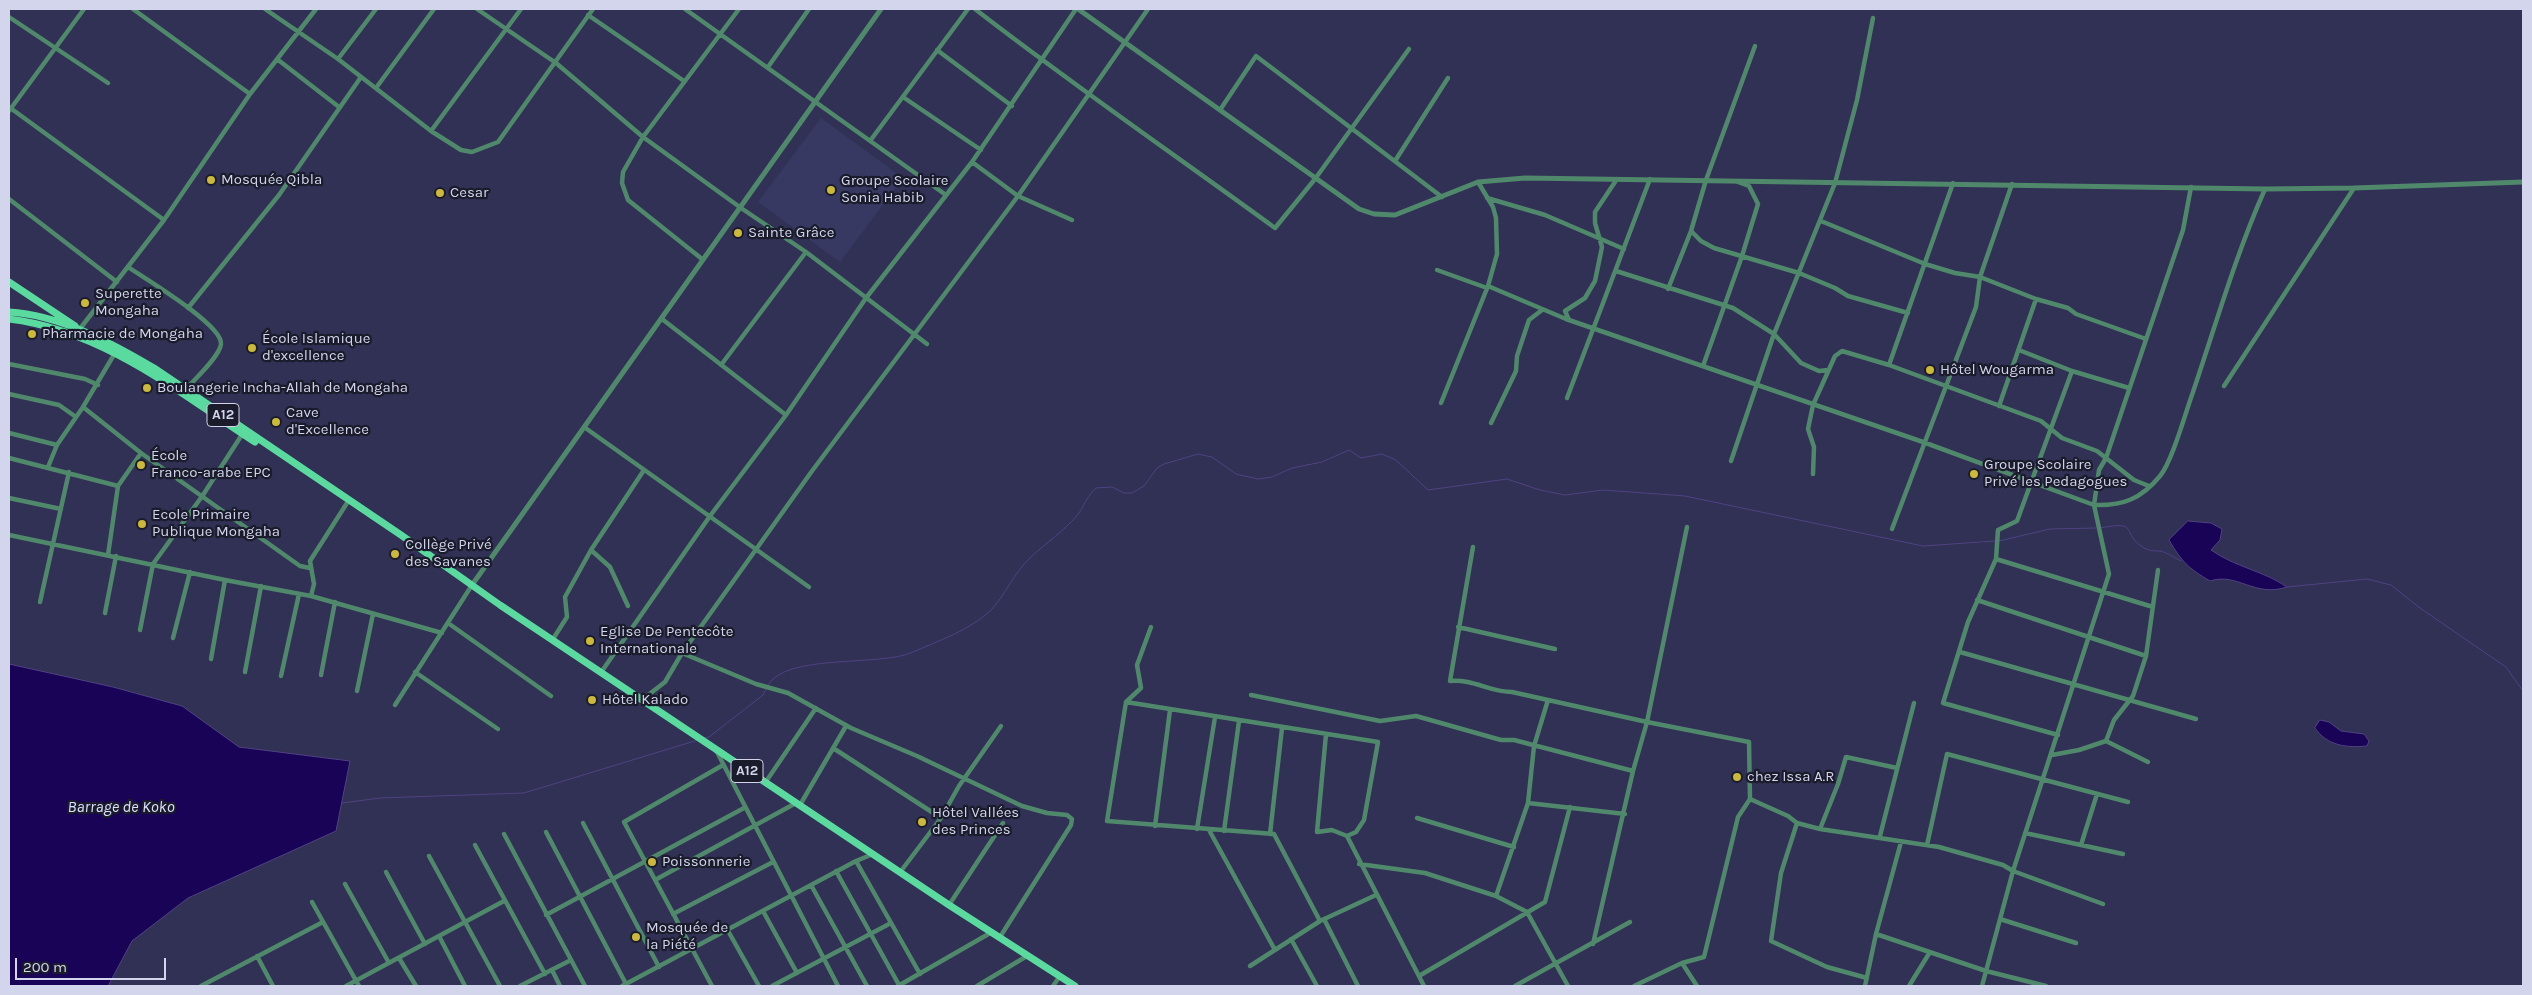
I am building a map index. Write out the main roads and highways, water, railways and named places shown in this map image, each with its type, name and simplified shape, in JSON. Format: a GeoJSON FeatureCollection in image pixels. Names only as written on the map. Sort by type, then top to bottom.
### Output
{"type":"FeatureCollection","features":[{"type":"Feature","properties":{"kind":"main road","name":"A12"},"geometry":{"type":"LineString","coordinates":[[9,282],[72,323],[79,333]]}},
{"type":"Feature","properties":{"kind":"main road"},"geometry":{"type":"LineString","coordinates":[[23,312],[30,310],[32,297]]}},
{"type":"Feature","properties":{"kind":"main road","name":"A12"},"geometry":{"type":"LineString","coordinates":[[9,312],[23,312],[56,320],[115,353],[244,432],[401,534],[422,552]]}},
{"type":"Feature","properties":{"kind":"main road","name":"A12"},"geometry":{"type":"LineString","coordinates":[[9,319],[79,333],[118,346],[186,389],[244,432],[347,503],[643,699],[765,783],[1075,986]]}},
{"type":"Feature","properties":{"kind":"water"},"geometry":{"type":"Polygon","coordinates":[[[2188,521],[2211,523],[2222,529],[2220,540],[2211,550],[2230,561],[2269,577],[2287,587],[2275,590],[2256,588],[2229,580],[2210,581],[2196,572],[2186,564],[2169,540],[2188,521]]]}},
{"type":"Feature","properties":{"kind":"water","name":"Barrage de Koko"},"geometry":{"type":"Polygon","coordinates":[[[9,664],[113,687],[182,706],[239,747],[350,761],[336,831],[188,898],[132,941],[108,986],[9,986],[9,664]]]}},
{"type":"Feature","properties":{"kind":"water"},"geometry":{"type":"Polygon","coordinates":[[[2320,720],[2329,722],[2341,731],[2364,734],[2369,741],[2367,746],[2345,746],[2325,739],[2315,728],[2320,720]]]}},
{"type":"Feature","properties":{"kind":"waterway"},"geometry":{"type":"LineString","coordinates":[[768,685],[778,675],[794,668],[813,664],[898,656],[913,652],[963,630],[990,611],[1023,565],[1074,519],[1096,488],[1112,487],[1124,493],[1132,493],[1144,486],[1157,468],[1164,464],[1198,454],[1212,457],[1236,474],[1258,479],[1272,477],[1292,468],[1322,462],[1349,450],[1361,458],[1382,454],[1396,460],[1428,490],[1507,479],[1540,490],[1565,495],[1603,490],[1685,496],[1923,546],[1995,541]]}},
{"type":"Feature","properties":{"kind":"waterway"},"geometry":{"type":"LineString","coordinates":[[2100,528],[2126,527],[2137,543],[2144,548],[2168,554],[2181,561]]}},
{"type":"Feature","properties":{"kind":"waterway"},"geometry":{"type":"LineString","coordinates":[[1999,541],[2050,529],[2096,528]]}},
{"type":"Feature","properties":{"kind":"waterway"},"geometry":{"type":"LineString","coordinates":[[2287,587],[2367,579],[2391,585],[2420,608],[2506,667],[2523,691]]}},
{"type":"Feature","properties":{"kind":"waterway"},"geometry":{"type":"LineString","coordinates":[[704,738],[709,737],[763,695],[766,689]]}},
{"type":"Feature","properties":{"kind":"waterway"},"geometry":{"type":"LineString","coordinates":[[342,803],[380,798],[524,793],[698,740]]}},
{"type":"Feature","properties":{"kind":"place","name":"Mosquée Qibla"},"geometry":{"type":"Point","coordinates":[211,180]}},
{"type":"Feature","properties":{"kind":"place","name":"Groupe Scolaire Sonia Habib"},"geometry":{"type":"Point","coordinates":[831,190]}},
{"type":"Feature","properties":{"kind":"place","name":"Cesar"},"geometry":{"type":"Point","coordinates":[440,193]}},
{"type":"Feature","properties":{"kind":"place","name":"Sainte Grâce"},"geometry":{"type":"Point","coordinates":[738,233]}},
{"type":"Feature","properties":{"kind":"place","name":"Superette Mongaha"},"geometry":{"type":"Point","coordinates":[85,303]}},
{"type":"Feature","properties":{"kind":"place","name":"Pharmacie de Mongaha"},"geometry":{"type":"Point","coordinates":[32,334]}},
{"type":"Feature","properties":{"kind":"place","name":"École Islamique d'excellence"},"geometry":{"type":"Point","coordinates":[252,348]}},
{"type":"Feature","properties":{"kind":"place","name":"Hôtel Wougarma"},"geometry":{"type":"Point","coordinates":[1930,370]}},
{"type":"Feature","properties":{"kind":"place","name":"Boulangerie Incha-Allah de Mongaha"},"geometry":{"type":"Point","coordinates":[147,388]}},
{"type":"Feature","properties":{"kind":"place","name":"Cave d'Excellence"},"geometry":{"type":"Point","coordinates":[276,422]}},
{"type":"Feature","properties":{"kind":"place","name":"École Franco-arabe EPC"},"geometry":{"type":"Point","coordinates":[141,465]}},
{"type":"Feature","properties":{"kind":"place","name":"Groupe Scolaire Privé les Pedagogues"},"geometry":{"type":"Point","coordinates":[1974,474]}},
{"type":"Feature","properties":{"kind":"place","name":"Ecole Primaire Publique Mongaha"},"geometry":{"type":"Point","coordinates":[142,524]}},
{"type":"Feature","properties":{"kind":"place","name":"Collège Privé des Savanes"},"geometry":{"type":"Point","coordinates":[395,554]}},
{"type":"Feature","properties":{"kind":"place","name":"Eglise De Pentecôte Internationale"},"geometry":{"type":"Point","coordinates":[590,641]}},
{"type":"Feature","properties":{"kind":"place","name":"Hôtel Kalado"},"geometry":{"type":"Point","coordinates":[592,700]}},
{"type":"Feature","properties":{"kind":"place","name":"chez Issa A.R"},"geometry":{"type":"Point","coordinates":[1737,777]}},
{"type":"Feature","properties":{"kind":"place","name":"Hôtel Vallées des Princes"},"geometry":{"type":"Point","coordinates":[922,822]}},
{"type":"Feature","properties":{"kind":"place","name":"Poissonnerie"},"geometry":{"type":"Point","coordinates":[652,862]}},
{"type":"Feature","properties":{"kind":"place","name":"Mosquée de la Piété"},"geometry":{"type":"Point","coordinates":[636,937]}}]}
